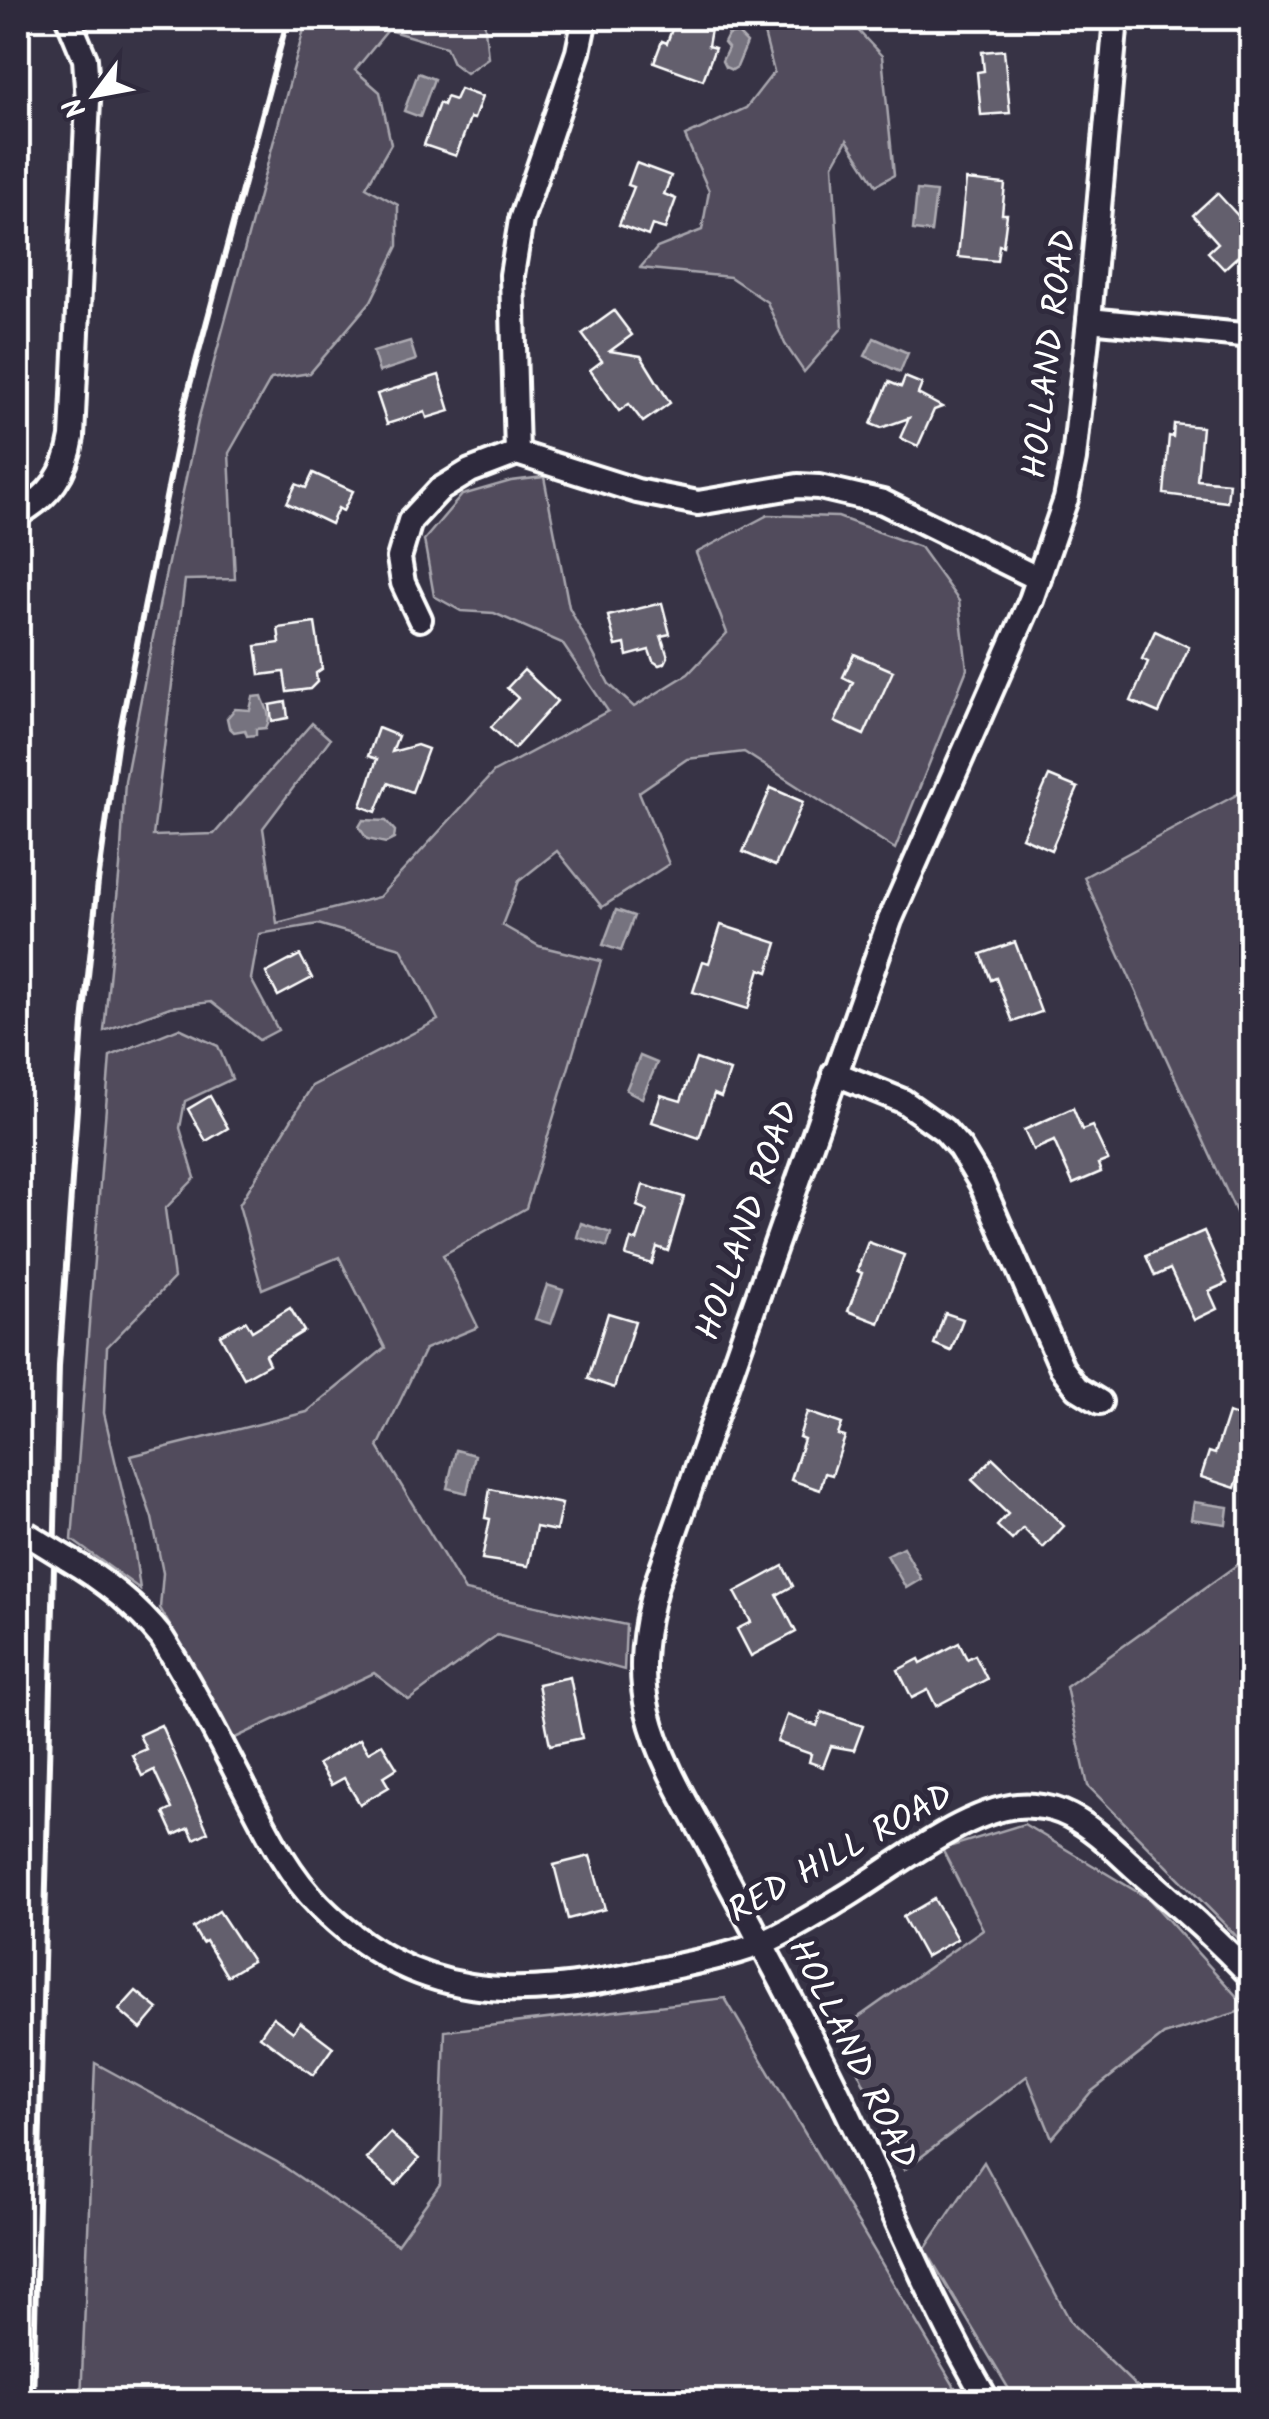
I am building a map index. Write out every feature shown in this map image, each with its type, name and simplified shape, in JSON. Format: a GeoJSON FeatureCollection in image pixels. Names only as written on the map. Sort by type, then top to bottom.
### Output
{"type":"FeatureCollection","features":[{"type":"Feature","properties":{"kind":"street"},"geometry":{"type":"LineString","coordinates":[[18,514],[38,503],[63,472],[72,437],[88,101],[86,59],[68,18]]}},
{"type":"Feature","properties":{"kind":"street"},"geometry":{"type":"LineString","coordinates":[[517,453],[512,275],[521,220],[578,52],[585,18]]}},
{"type":"Feature","properties":{"kind":"street","name":"HOLLAND ROAD"},"geometry":{"type":"LineString","coordinates":[[988,2402],[960,2354],[832,2080],[657,1741],[644,1690],[644,1640],[656,1585],[890,920],[1039,578],[1066,499],[1089,320],[1116,18]]}},
{"type":"Feature","properties":{"kind":"street"},"geometry":{"type":"LineString","coordinates":[[1089,320],[1252,336]]}},
{"type":"Feature","properties":{"kind":"street"},"geometry":{"type":"LineString","coordinates":[[420,619],[403,583],[399,558],[410,521],[439,490],[470,471],[517,453],[637,491],[698,503],[798,486],[820,487],[883,502],[1039,578]]}},
{"type":"Feature","properties":{"kind":"street"},"geometry":{"type":"LineString","coordinates":[[834,1072],[903,1101],[944,1130],[960,1148],[981,1182],[1062,1368],[1077,1388],[1100,1402]]}},
{"type":"Feature","properties":{"kind":"street","name":"RED HILL ROAD"},"geometry":{"type":"LineString","coordinates":[[22,1532],[112,1588],[146,1617],[174,1657],[276,1847],[300,1884],[342,1926],[390,1959],[429,1976],[508,1992],[543,1991],[675,1966],[761,1943],[975,1817],[994,1809],[1032,1806],[1069,1815],[1090,1828],[1205,1929],[1252,1977]]}},
{"type":"Feature","properties":{"kind":"shaded area"},"geometry":{"type":"Polygon","coordinates":[[[307,18],[484,18],[488,58],[466,73],[453,63],[446,47],[388,30],[355,70],[380,92],[391,144],[366,187],[398,205],[398,246],[371,301],[310,373],[271,379],[229,453],[235,579],[185,580],[153,836],[214,834],[312,723],[330,739],[263,828],[277,923],[379,897],[494,772],[608,711],[562,643],[494,613],[461,611],[434,596],[424,540],[462,495],[511,481],[544,477],[569,607],[609,684],[634,707],[688,674],[727,633],[696,553],[768,515],[838,517],[920,547],[959,601],[967,669],[895,849],[744,752],[687,759],[639,792],[669,864],[602,907],[557,851],[519,881],[502,925],[539,946],[601,961],[526,1208],[443,1255],[478,1327],[425,1349],[378,1447],[465,1591],[626,1625],[624,1670],[497,1635],[409,1700],[374,1673],[233,1739],[160,1608],[163,1573],[152,1518],[131,1456],[307,1412],[385,1348],[339,1257],[262,1289],[239,1205],[312,1086],[438,1020],[401,948],[318,924],[259,934],[251,979],[278,1030],[259,1040],[211,1002],[170,1007],[104,1031],[125,781],[162,591],[198,421],[307,18]]]}},
{"type":"Feature","properties":{"kind":"shaded area"},"geometry":{"type":"Polygon","coordinates":[[[760,18],[824,18],[831,28],[853,25],[882,56],[894,175],[876,185],[847,140],[833,165],[843,327],[804,372],[785,344],[767,302],[730,277],[640,268],[657,248],[702,230],[709,191],[685,136],[746,108],[774,72],[760,18]]]}},
{"type":"Feature","properties":{"kind":"shaded area"},"geometry":{"type":"Polygon","coordinates":[[[737,33],[747,43],[732,70],[722,61],[728,48],[724,43],[728,35],[737,33]]]}},
{"type":"Feature","properties":{"kind":"shaded area"},"geometry":{"type":"Polygon","coordinates":[[[418,73],[434,79],[420,117],[404,111],[418,73]]]}},
{"type":"Feature","properties":{"kind":"shaded area"},"geometry":{"type":"Polygon","coordinates":[[[917,190],[936,192],[931,232],[913,230],[917,190]]]}},
{"type":"Feature","properties":{"kind":"shaded area"},"geometry":{"type":"Polygon","coordinates":[[[874,338],[908,353],[900,372],[865,356],[874,338]]]}},
{"type":"Feature","properties":{"kind":"shaded area"},"geometry":{"type":"Polygon","coordinates":[[[410,341],[416,360],[379,372],[373,352],[410,341]]]}},
{"type":"Feature","properties":{"kind":"shaded area"},"geometry":{"type":"Polygon","coordinates":[[[262,696],[269,715],[266,728],[256,729],[256,735],[247,736],[245,730],[234,732],[227,718],[235,709],[250,710],[253,697],[262,696]]]}},
{"type":"Feature","properties":{"kind":"shaded area"},"geometry":{"type":"Polygon","coordinates":[[[1251,787],[1251,1245],[1084,877],[1251,787]]]}},
{"type":"Feature","properties":{"kind":"shaded area"},"geometry":{"type":"Polygon","coordinates":[[[363,820],[386,821],[395,831],[394,839],[386,843],[367,839],[359,827],[363,820]]]}},
{"type":"Feature","properties":{"kind":"shaded area"},"geometry":{"type":"Polygon","coordinates":[[[616,910],[634,916],[621,951],[603,945],[616,910]]]}},
{"type":"Feature","properties":{"kind":"shaded area"},"geometry":{"type":"Polygon","coordinates":[[[179,1028],[218,1046],[232,1079],[185,1101],[180,1128],[195,1178],[165,1209],[174,1278],[107,1347],[104,1413],[132,1533],[140,1589],[72,1540],[110,1056],[179,1028]]]}},
{"type":"Feature","properties":{"kind":"shaded area"},"geometry":{"type":"Polygon","coordinates":[[[640,1056],[657,1063],[642,1098],[626,1090],[640,1056]]]}},
{"type":"Feature","properties":{"kind":"shaded area"},"geometry":{"type":"Polygon","coordinates":[[[581,1223],[611,1233],[607,1247],[577,1237],[581,1223]]]}},
{"type":"Feature","properties":{"kind":"shaded area"},"geometry":{"type":"Polygon","coordinates":[[[547,1285],[563,1290],[551,1324],[535,1319],[547,1285]]]}},
{"type":"Feature","properties":{"kind":"shaded area"},"geometry":{"type":"Polygon","coordinates":[[[456,1450],[475,1455],[467,1493],[447,1488],[456,1450]]]}},
{"type":"Feature","properties":{"kind":"shaded area"},"geometry":{"type":"Polygon","coordinates":[[[1194,1502],[1228,1507],[1226,1524],[1191,1519],[1194,1502]]]}},
{"type":"Feature","properties":{"kind":"shaded area"},"geometry":{"type":"Polygon","coordinates":[[[903,1547],[921,1579],[906,1588],[887,1555],[903,1547]]]}},
{"type":"Feature","properties":{"kind":"shaded area"},"geometry":{"type":"Polygon","coordinates":[[[1251,1555],[1251,1951],[1088,1786],[1066,1687],[1251,1555]]]}},
{"type":"Feature","properties":{"kind":"shaded area"},"geometry":{"type":"Polygon","coordinates":[[[1024,1824],[1149,1899],[1248,2009],[1164,2035],[1091,2092],[1052,2138],[1027,2076],[904,2170],[839,2031],[983,1929],[942,1849],[1024,1824]]]}},
{"type":"Feature","properties":{"kind":"shaded area"},"geometry":{"type":"Polygon","coordinates":[[[725,1998],[963,2401],[81,2401],[95,2063],[277,2162],[397,2244],[440,2184],[445,2031],[725,1998]]]}},
{"type":"Feature","properties":{"kind":"shaded area"},"geometry":{"type":"Polygon","coordinates":[[[984,2162],[1072,2324],[1151,2401],[1016,2401],[925,2249],[984,2162]]]}},
{"type":"Feature","properties":{"kind":"building"},"geometry":{"type":"Polygon","coordinates":[[[676,18],[713,18],[708,46],[715,48],[703,80],[654,62],[662,41],[667,43],[676,18]]]}},
{"type":"Feature","properties":{"kind":"building"},"geometry":{"type":"Polygon","coordinates":[[[1004,50],[1010,113],[981,115],[977,72],[984,71],[982,52],[1004,50]]]}},
{"type":"Feature","properties":{"kind":"building"},"geometry":{"type":"Polygon","coordinates":[[[460,89],[482,97],[456,156],[424,145],[439,103],[443,105],[446,97],[455,100],[460,89]]]}},
{"type":"Feature","properties":{"kind":"building"},"geometry":{"type":"Polygon","coordinates":[[[636,163],[671,176],[664,194],[676,199],[665,229],[652,225],[648,236],[619,225],[634,187],[628,185],[636,163]]]}},
{"type":"Feature","properties":{"kind":"building"},"geometry":{"type":"Polygon","coordinates":[[[966,180],[1005,184],[1002,214],[1007,214],[997,261],[958,257],[966,180]]]}},
{"type":"Feature","properties":{"kind":"building"},"geometry":{"type":"Polygon","coordinates":[[[1217,193],[1252,231],[1252,243],[1224,269],[1208,252],[1218,243],[1193,215],[1217,193]]]}},
{"type":"Feature","properties":{"kind":"building"},"geometry":{"type":"Polygon","coordinates":[[[614,311],[632,335],[610,351],[641,356],[670,403],[643,422],[629,404],[619,411],[590,370],[602,361],[582,334],[614,311]]]}},
{"type":"Feature","properties":{"kind":"building"},"geometry":{"type":"Polygon","coordinates":[[[439,375],[450,411],[427,418],[425,412],[387,424],[377,394],[439,375]]]}},
{"type":"Feature","properties":{"kind":"building"},"geometry":{"type":"Polygon","coordinates":[[[905,377],[922,384],[918,394],[942,407],[934,410],[918,446],[900,438],[909,418],[881,428],[871,424],[889,382],[901,387],[905,377]]]}},
{"type":"Feature","properties":{"kind":"building"},"geometry":{"type":"Polygon","coordinates":[[[1174,424],[1202,427],[1197,480],[1229,483],[1227,502],[1164,494],[1169,436],[1173,437],[1174,424]]]}},
{"type":"Feature","properties":{"kind":"building"},"geometry":{"type":"Polygon","coordinates":[[[313,473],[353,491],[343,511],[338,508],[331,524],[287,503],[296,484],[306,488],[313,473]]]}},
{"type":"Feature","properties":{"kind":"building"},"geometry":{"type":"Polygon","coordinates":[[[662,603],[670,634],[661,636],[668,657],[665,663],[653,661],[649,650],[627,656],[625,644],[616,646],[608,616],[662,603]]]}},
{"type":"Feature","properties":{"kind":"building"},"geometry":{"type":"Polygon","coordinates":[[[315,623],[322,669],[316,673],[317,682],[310,689],[287,692],[284,672],[260,675],[256,646],[280,643],[278,628],[315,623]]]}},
{"type":"Feature","properties":{"kind":"building"},"geometry":{"type":"Polygon","coordinates":[[[1155,631],[1189,647],[1159,713],[1131,701],[1148,662],[1142,659],[1155,631]]]}},
{"type":"Feature","properties":{"kind":"building"},"geometry":{"type":"Polygon","coordinates":[[[854,654],[893,671],[864,735],[835,722],[853,682],[843,677],[854,654]]]}},
{"type":"Feature","properties":{"kind":"building"},"geometry":{"type":"Polygon","coordinates":[[[524,670],[557,701],[514,749],[491,727],[518,698],[507,688],[524,670]]]}},
{"type":"Feature","properties":{"kind":"building"},"geometry":{"type":"Polygon","coordinates":[[[286,702],[288,718],[272,721],[270,705],[286,702]]]}},
{"type":"Feature","properties":{"kind":"building"},"geometry":{"type":"Polygon","coordinates":[[[378,728],[398,736],[392,752],[417,745],[428,749],[412,792],[388,783],[376,812],[361,806],[377,759],[368,756],[378,728]]]}},
{"type":"Feature","properties":{"kind":"building"},"geometry":{"type":"Polygon","coordinates":[[[1049,776],[1078,788],[1051,850],[1022,837],[1049,776]]]}},
{"type":"Feature","properties":{"kind":"building"},"geometry":{"type":"Polygon","coordinates":[[[771,788],[803,802],[775,866],[743,852],[771,788]]]}},
{"type":"Feature","properties":{"kind":"building"},"geometry":{"type":"Polygon","coordinates":[[[721,925],[777,943],[768,972],[760,969],[748,1009],[693,992],[703,961],[709,963],[721,925]]]}},
{"type":"Feature","properties":{"kind":"building"},"geometry":{"type":"Polygon","coordinates":[[[1015,942],[1041,1012],[1013,1022],[996,978],[991,980],[981,954],[1015,942]]]}},
{"type":"Feature","properties":{"kind":"building"},"geometry":{"type":"Polygon","coordinates":[[[300,955],[312,978],[278,996],[266,973],[300,955]]]}},
{"type":"Feature","properties":{"kind":"building"},"geometry":{"type":"Polygon","coordinates":[[[696,1059],[730,1071],[721,1097],[714,1094],[699,1138],[652,1122],[661,1095],[681,1101],[696,1059]]]}},
{"type":"Feature","properties":{"kind":"building"},"geometry":{"type":"Polygon","coordinates":[[[210,1096],[228,1128],[206,1141],[188,1109],[210,1096]]]}},
{"type":"Feature","properties":{"kind":"building"},"geometry":{"type":"Polygon","coordinates":[[[1073,1108],[1082,1130],[1092,1126],[1108,1160],[1098,1164],[1101,1172],[1073,1184],[1054,1141],[1033,1150],[1024,1130],[1073,1108]]]}},
{"type":"Feature","properties":{"kind":"building"},"geometry":{"type":"Polygon","coordinates":[[[643,1185],[684,1197],[668,1251],[657,1247],[652,1264],[626,1256],[631,1239],[637,1241],[647,1210],[637,1206],[643,1185]]]}},
{"type":"Feature","properties":{"kind":"building"},"geometry":{"type":"Polygon","coordinates":[[[1204,1231],[1227,1283],[1209,1291],[1217,1309],[1194,1320],[1170,1269],[1155,1276],[1146,1256],[1204,1231]]]}},
{"type":"Feature","properties":{"kind":"building"},"geometry":{"type":"Polygon","coordinates":[[[868,1242],[904,1255],[879,1323],[848,1311],[868,1242]]]}},
{"type":"Feature","properties":{"kind":"building"},"geometry":{"type":"Polygon","coordinates":[[[290,1308],[304,1331],[265,1355],[269,1364],[244,1378],[220,1335],[246,1321],[252,1331],[290,1308]]]}},
{"type":"Feature","properties":{"kind":"building"},"geometry":{"type":"Polygon","coordinates":[[[608,1313],[635,1321],[614,1388],[588,1379],[608,1313]]]}},
{"type":"Feature","properties":{"kind":"building"},"geometry":{"type":"Polygon","coordinates":[[[945,1313],[963,1319],[951,1351],[934,1344],[945,1313]]]}},
{"type":"Feature","properties":{"kind":"building"},"geometry":{"type":"Polygon","coordinates":[[[807,1412],[842,1424],[838,1435],[845,1437],[832,1475],[825,1473],[820,1490],[791,1480],[804,1439],[799,1437],[807,1412]]]}},
{"type":"Feature","properties":{"kind":"building"},"geometry":{"type":"Polygon","coordinates":[[[1228,1413],[1252,1421],[1252,1435],[1235,1488],[1201,1477],[1209,1452],[1215,1454],[1228,1413]]]}},
{"type":"Feature","properties":{"kind":"building"},"geometry":{"type":"Polygon","coordinates":[[[993,1458],[1064,1526],[1043,1548],[1023,1528],[1012,1540],[997,1526],[1008,1514],[972,1480],[993,1458]]]}},
{"type":"Feature","properties":{"kind":"building"},"geometry":{"type":"Polygon","coordinates":[[[490,1489],[562,1504],[556,1531],[536,1527],[528,1566],[482,1559],[490,1519],[485,1518],[490,1489]]]}},
{"type":"Feature","properties":{"kind":"building"},"geometry":{"type":"Polygon","coordinates":[[[783,1566],[793,1586],[777,1595],[796,1632],[751,1656],[737,1629],[751,1622],[735,1592],[783,1566]]]}},
{"type":"Feature","properties":{"kind":"building"},"geometry":{"type":"Polygon","coordinates":[[[959,1643],[967,1659],[975,1655],[987,1679],[936,1706],[928,1690],[912,1698],[898,1670],[959,1643]]]}},
{"type":"Feature","properties":{"kind":"building"},"geometry":{"type":"Polygon","coordinates":[[[570,1677],[582,1738],[550,1745],[538,1684],[570,1677]]]}},
{"type":"Feature","properties":{"kind":"building"},"geometry":{"type":"Polygon","coordinates":[[[822,1712],[863,1726],[854,1750],[831,1746],[823,1767],[809,1762],[811,1754],[777,1742],[787,1715],[817,1726],[822,1712]]]}},
{"type":"Feature","properties":{"kind":"building"},"geometry":{"type":"Polygon","coordinates":[[[161,1725],[208,1832],[194,1839],[189,1828],[174,1835],[164,1813],[172,1809],[154,1770],[142,1776],[132,1755],[146,1749],[139,1735],[161,1725]]]}},
{"type":"Feature","properties":{"kind":"building"},"geometry":{"type":"Polygon","coordinates":[[[360,1739],[368,1752],[382,1744],[397,1768],[383,1777],[389,1787],[360,1804],[344,1778],[331,1785],[318,1764],[360,1739]]]}},
{"type":"Feature","properties":{"kind":"building"},"geometry":{"type":"Polygon","coordinates":[[[590,1856],[605,1909],[568,1919],[554,1865],[590,1856]]]}},
{"type":"Feature","properties":{"kind":"building"},"geometry":{"type":"Polygon","coordinates":[[[934,1899],[957,1939],[925,1957],[903,1917],[934,1899]]]}},
{"type":"Feature","properties":{"kind":"building"},"geometry":{"type":"Polygon","coordinates":[[[219,1911],[252,1961],[227,1976],[206,1941],[202,1943],[193,1928],[219,1911]]]}},
{"type":"Feature","properties":{"kind":"building"},"geometry":{"type":"Polygon","coordinates":[[[136,1991],[158,2009],[141,2029],[119,2010],[136,1991]]]}},
{"type":"Feature","properties":{"kind":"building"},"geometry":{"type":"Polygon","coordinates":[[[273,2017],[293,2032],[300,2022],[333,2047],[313,2075],[260,2036],[273,2017]]]}},
{"type":"Feature","properties":{"kind":"building"},"geometry":{"type":"Polygon","coordinates":[[[390,2133],[419,2159],[396,2185],[366,2159],[390,2133]]]}},
{"type":"Feature","properties":{"kind":"railway"},"geometry":{"type":"LineString","coordinates":[[33,2402],[59,1366],[83,1023],[98,882],[117,745],[184,407],[288,18]]}}]}
